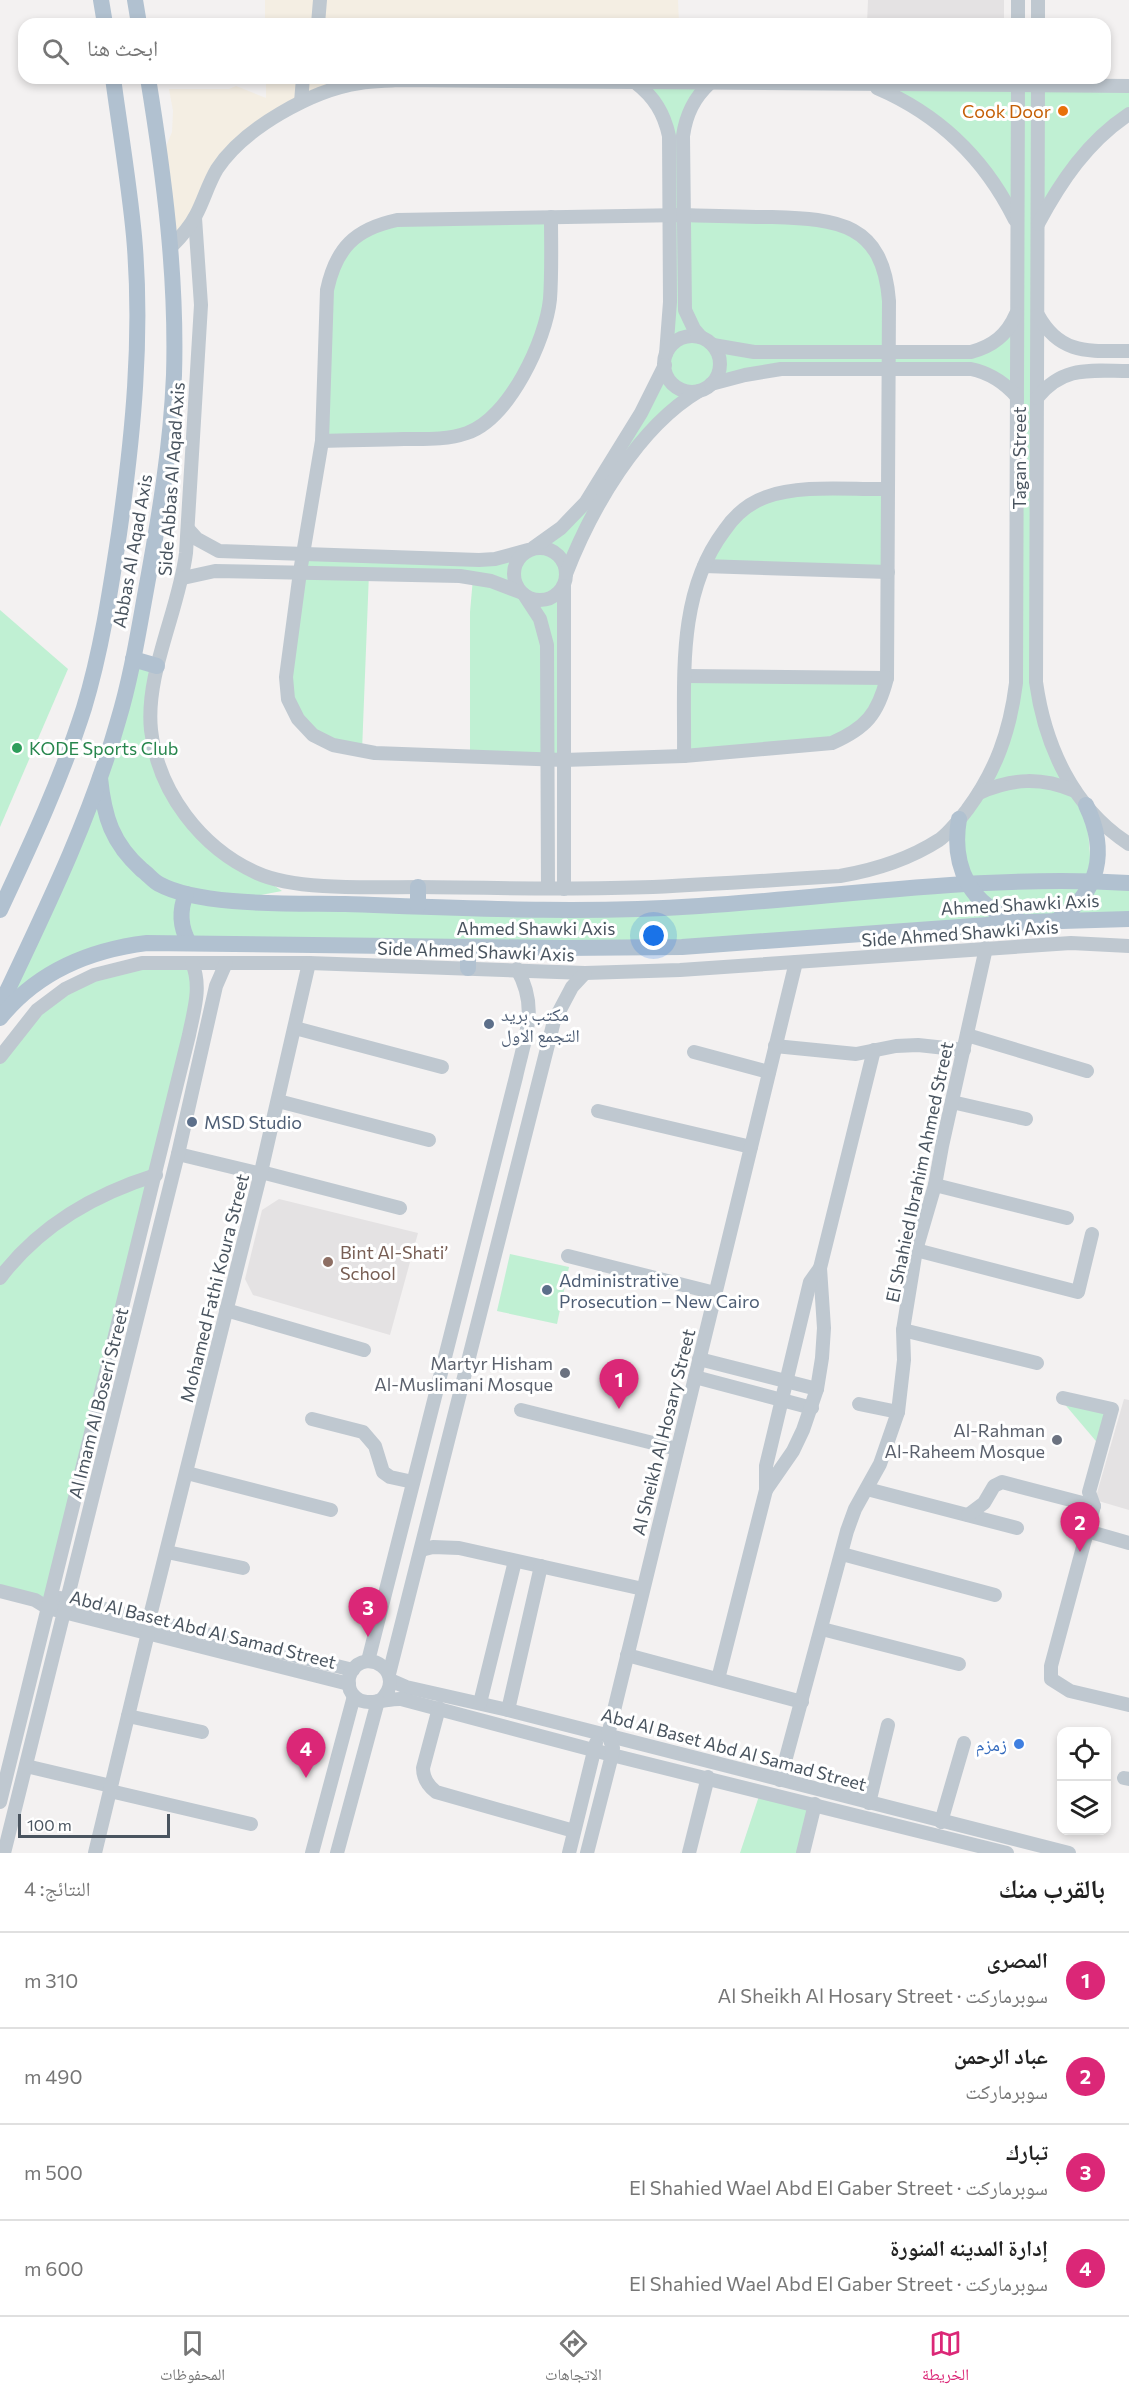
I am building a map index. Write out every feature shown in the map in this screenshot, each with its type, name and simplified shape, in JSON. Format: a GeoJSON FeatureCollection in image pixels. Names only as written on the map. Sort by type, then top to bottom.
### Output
{"type":"FeatureCollection","features":[{"type":"Feature","properties":{"kind":"main road"},"geometry":{"type":"LineString","coordinates":[[101,0],[104,18]]}},
{"type":"Feature","properties":{"kind":"main road"},"geometry":{"type":"LineString","coordinates":[[135,0],[138,18]]}},
{"type":"Feature","properties":{"kind":"main road","name":"Abbas Al Aqad Axis"},"geometry":{"type":"LineString","coordinates":[[0,909],[56,782],[84,708],[110,591],[131,450],[137,316],[134,236],[114,84]]}},
{"type":"Feature","properties":{"kind":"main road","name":"Abbas Al Aqad Axis"},"geometry":{"type":"LineString","coordinates":[[0,1006],[57,886],[100,778],[119,721],[159,519],[169,448],[174,374],[171,248],[161,158],[149,84]]}},
{"type":"Feature","properties":{"kind":"main road"},"geometry":{"type":"LineString","coordinates":[[133,659],[157,666]]}},
{"type":"Feature","properties":{"kind":"main road","name":"Ahmed Shawki Axis"},"geometry":{"type":"LineString","coordinates":[[100,778],[103,810],[115,839],[129,859],[159,884],[186,894],[231,900],[609,909],[697,907],[969,885],[1092,881],[1129,883]]}},
{"type":"Feature","properties":{"kind":"main road"},"geometry":{"type":"LineString","coordinates":[[1056,921],[1077,904],[1092,881],[1098,862],[1098,842],[1094,823],[1086,805]]}},
{"type":"Feature","properties":{"kind":"main road"},"geometry":{"type":"LineString","coordinates":[[959,819],[956,836],[957,853],[961,870],[969,885],[980,899],[994,910],[1010,918],[1028,922]]}},
{"type":"Feature","properties":{"kind":"main road"},"geometry":{"type":"LineString","coordinates":[[418,887],[418,906]]}},
{"type":"Feature","properties":{"kind":"main road"},"geometry":{"type":"LineString","coordinates":[[186,894],[181,920],[189,943]]}},
{"type":"Feature","properties":{"kind":"main road","name":"Ahmed Shawki Axis"},"geometry":{"type":"LineString","coordinates":[[0,1018],[30,987],[58,969],[87,955],[121,946],[147,943],[682,947],[1028,922],[1129,919]]}},
{"type":"Feature","properties":{"kind":"main road"},"geometry":{"type":"LineString","coordinates":[[468,947],[468,968]]}},
{"type":"Feature","properties":{"kind":"street"},"geometry":{"type":"LineString","coordinates":[[318,18],[320,0]]}},
{"type":"Feature","properties":{"kind":"street"},"geometry":{"type":"LineString","coordinates":[[1018,0],[1018,18]]}},
{"type":"Feature","properties":{"kind":"street"},"geometry":{"type":"LineString","coordinates":[[1038,0],[1038,18]]}},
{"type":"Feature","properties":{"kind":"street"},"geometry":{"type":"LineString","coordinates":[[301,102],[302,84]]}},
{"type":"Feature","properties":{"kind":"street"},"geometry":{"type":"LineString","coordinates":[[171,248],[195,218],[213,176],[227,156],[261,127],[301,102],[355,84]]}},
{"type":"Feature","properties":{"kind":"street"},"geometry":{"type":"LineString","coordinates":[[183,578],[215,571],[460,576],[491,581],[542,601],[551,598],[565,580],[596,510],[642,438],[669,412],[705,388],[720,369],[720,360],[707,341],[694,329],[685,310],[669,136],[666,123],[654,101],[637,84]]}},
{"type":"Feature","properties":{"kind":"street"},"geometry":{"type":"LineString","coordinates":[[709,84],[694,101],[685,124],[666,359],[670,380],[683,390],[705,388],[745,375],[781,369],[971,369],[982,371],[1002,381],[1017,398]]}},
{"type":"Feature","properties":{"kind":"street"},"geometry":{"type":"LineString","coordinates":[[790,84],[919,84]]}},
{"type":"Feature","properties":{"kind":"street","name":"Tagan Street"},"geometry":{"type":"LineString","coordinates":[[959,819],[979,794],[994,768],[1010,722],[1016,683],[1018,84]]}},
{"type":"Feature","properties":{"kind":"street","name":"Tagan Street"},"geometry":{"type":"LineString","coordinates":[[1038,84],[1036,682],[1040,711],[1048,739],[1060,766],[1086,805],[1129,844]]}},
{"type":"Feature","properties":{"kind":"street"},"geometry":{"type":"LineString","coordinates":[[1068,84],[1129,86]]}},
{"type":"Feature","properties":{"kind":"street"},"geometry":{"type":"LineString","coordinates":[[869,85],[923,111],[947,129],[969,150],[1004,198],[1017,225]]}},
{"type":"Feature","properties":{"kind":"street"},"geometry":{"type":"LineString","coordinates":[[1037,225],[1053,195],[1072,168],[1094,142],[1129,114]]}},
{"type":"Feature","properties":{"kind":"street"},"geometry":{"type":"LineString","coordinates":[[677,215],[816,219],[840,224],[861,236],[878,254],[887,277],[889,369],[887,678],[882,700],[870,719],[852,734],[832,743],[684,756],[564,760],[375,753],[333,745],[313,735],[297,719],[288,699],[286,677],[300,573],[322,441],[327,290],[330,273],[338,256],[363,230],[397,220],[677,215]]}},
{"type":"Feature","properties":{"kind":"street"},"geometry":{"type":"LineString","coordinates":[[322,441],[447,438],[470,433],[489,421],[525,372],[544,325],[550,300],[551,216]]}},
{"type":"Feature","properties":{"kind":"street","name":"Side Abbas Al Aqad Axis"},"geometry":{"type":"LineString","coordinates":[[195,218],[201,305],[188,529],[183,578],[157,666],[152,696],[151,730],[160,769],[178,806],[203,836],[229,858],[259,874],[292,883],[418,887]]}},
{"type":"Feature","properties":{"kind":"street"},"geometry":{"type":"LineString","coordinates":[[1017,255],[1037,254]]}},
{"type":"Feature","properties":{"kind":"street"},"geometry":{"type":"LineString","coordinates":[[548,888],[547,645],[540,619],[515,584],[513,574],[515,564],[520,556],[561,528],[586,502],[642,413],[670,348],[680,339],[707,341],[754,352],[971,352],[984,349],[1005,334],[1017,312]]}},
{"type":"Feature","properties":{"kind":"street"},"geometry":{"type":"LineString","coordinates":[[1037,313],[1050,332],[1068,346],[1083,351],[1129,351]]}},
{"type":"Feature","properties":{"kind":"street"},"geometry":{"type":"LineString","coordinates":[[1037,398],[1056,379],[1069,373],[1129,371]]}},
{"type":"Feature","properties":{"kind":"street"},"geometry":{"type":"LineString","coordinates":[[684,756],[686,639],[692,602],[704,566],[728,525],[743,510],[764,497],[788,491],[888,489]]}},
{"type":"Feature","properties":{"kind":"street"},"geometry":{"type":"LineString","coordinates":[[188,529],[197,539],[219,551],[478,560],[495,559],[542,547],[559,556],[565,564],[564,889]]}},
{"type":"Feature","properties":{"kind":"street"},"geometry":{"type":"LineString","coordinates":[[704,566],[888,572]]}},
{"type":"Feature","properties":{"kind":"street"},"geometry":{"type":"LineString","coordinates":[[1016,652],[1036,652]]}},
{"type":"Feature","properties":{"kind":"street"},"geometry":{"type":"LineString","coordinates":[[685,676],[887,678]]}},
{"type":"Feature","properties":{"kind":"street"},"geometry":{"type":"LineString","coordinates":[[979,794],[997,785],[1017,780],[1057,783],[1075,790]]}},
{"type":"Feature","properties":{"kind":"street"},"geometry":{"type":"LineString","coordinates":[[418,887],[564,889],[654,887],[849,874],[897,862],[919,852],[941,838],[959,819]]}},
{"type":"Feature","properties":{"kind":"street","name":"Side Ahmed Shawki Axis"},"geometry":{"type":"LineString","coordinates":[[0,1058],[37,1010],[52,999],[80,981],[118,968],[142,963],[309,963],[585,973],[680,970],[1071,943],[1129,946]]}},
{"type":"Feature","properties":{"kind":"street","name":"El Shahied Ibrahim Ahmed Street"},"geometry":{"type":"LineString","coordinates":[[780,1780],[855,1509],[880,1464],[898,1412],[904,1360],[903,1330],[916,1250],[935,1185],[986,948]]}},
{"type":"Feature","properties":{"kind":"street","name":"Al Sheikh Al Hosary Street"},"geometry":{"type":"LineString","coordinates":[[587,1853],[612,1755],[613,1748],[608,1735],[796,962]]}},
{"type":"Feature","properties":{"kind":"street","name":"Al Imam Al Boseri Street"},"geometry":{"type":"LineString","coordinates":[[0,1802],[156,1175],[198,991],[197,976],[192,963]]}},
{"type":"Feature","properties":{"kind":"street","name":"Al Imam Al Boseri Street"},"geometry":{"type":"LineString","coordinates":[[4,1853],[178,1154],[216,986],[226,963]]}},
{"type":"Feature","properties":{"kind":"street","name":"Mohamed Fathi Koura Street"},"geometry":{"type":"LineString","coordinates":[[95,1853],[148,1627],[261,1173],[309,963]]}},
{"type":"Feature","properties":{"kind":"street"},"geometry":{"type":"LineString","coordinates":[[368,1661],[529,1019],[530,1001],[526,984],[517,969]]}},
{"type":"Feature","properties":{"kind":"street"},"geometry":{"type":"LineString","coordinates":[[338,1853],[380,1701],[388,1691],[417,1565],[554,1021],[572,987],[585,973]]}},
{"type":"Feature","properties":{"kind":"street"},"geometry":{"type":"LineString","coordinates":[[295,1028],[442,1067]]}},
{"type":"Feature","properties":{"kind":"street"},"geometry":{"type":"LineString","coordinates":[[967,1035],[1087,1071]]}},
{"type":"Feature","properties":{"kind":"street"},"geometry":{"type":"LineString","coordinates":[[776,1046],[856,1054],[918,1045],[964,1050]]}},
{"type":"Feature","properties":{"kind":"street"},"geometry":{"type":"LineString","coordinates":[[766,1490],[793,1451],[812,1408],[817,1389],[824,1328],[820,1268],[874,1050]]}},
{"type":"Feature","properties":{"kind":"street"},"geometry":{"type":"LineString","coordinates":[[694,1052],[769,1072]]}},
{"type":"Feature","properties":{"kind":"street"},"geometry":{"type":"LineString","coordinates":[[516,1077],[539,1083]]}},
{"type":"Feature","properties":{"kind":"street"},"geometry":{"type":"LineString","coordinates":[[278,1101],[429,1140]]}},
{"type":"Feature","properties":{"kind":"street"},"geometry":{"type":"LineString","coordinates":[[952,1102],[1026,1119]]}},
{"type":"Feature","properties":{"kind":"street"},"geometry":{"type":"LineString","coordinates":[[598,1111],[751,1147]]}},
{"type":"Feature","properties":{"kind":"street"},"geometry":{"type":"LineString","coordinates":[[178,1154],[400,1208]]}},
{"type":"Feature","properties":{"kind":"street"},"geometry":{"type":"LineString","coordinates":[[0,1278],[25,1249],[87,1202],[120,1186],[156,1175]]}},
{"type":"Feature","properties":{"kind":"street"},"geometry":{"type":"LineString","coordinates":[[935,1185],[1067,1218]]}},
{"type":"Feature","properties":{"kind":"street"},"geometry":{"type":"LineString","coordinates":[[916,1250],[1078,1292],[1092,1234]]}},
{"type":"Feature","properties":{"kind":"street"},"geometry":{"type":"LineString","coordinates":[[568,1256],[715,1293]]}},
{"type":"Feature","properties":{"kind":"street"},"geometry":{"type":"LineString","coordinates":[[718,1679],[766,1490],[766,1466],[810,1282],[820,1268]]}},
{"type":"Feature","properties":{"kind":"street"},"geometry":{"type":"LineString","coordinates":[[226,1310],[364,1350]]}},
{"type":"Feature","properties":{"kind":"street"},"geometry":{"type":"LineString","coordinates":[[903,1330],[1037,1362]]}},
{"type":"Feature","properties":{"kind":"street"},"geometry":{"type":"LineString","coordinates":[[699,1359],[817,1389]]}},
{"type":"Feature","properties":{"kind":"street"},"geometry":{"type":"LineString","coordinates":[[695,1377],[812,1408]]}},
{"type":"Feature","properties":{"kind":"street"},"geometry":{"type":"LineString","coordinates":[[1063,1398],[1112,1409],[1089,1492],[1094,1506],[1051,1666],[1051,1679],[1071,1691],[1129,1706]]}},
{"type":"Feature","properties":{"kind":"street"},"geometry":{"type":"LineString","coordinates":[[859,1404],[898,1412]]}},
{"type":"Feature","properties":{"kind":"street"},"geometry":{"type":"LineString","coordinates":[[521,1410],[677,1449]]}},
{"type":"Feature","properties":{"kind":"street"},"geometry":{"type":"LineString","coordinates":[[312,1419],[363,1432],[375,1446],[383,1472],[390,1477],[413,1482]]}},
{"type":"Feature","properties":{"kind":"street"},"geometry":{"type":"LineString","coordinates":[[187,1473],[331,1510]]}},
{"type":"Feature","properties":{"kind":"street"},"geometry":{"type":"LineString","coordinates":[[968,1515],[984,1503],[994,1486],[1002,1482],[1094,1506]]}},
{"type":"Feature","properties":{"kind":"street"},"geometry":{"type":"LineString","coordinates":[[867,1489],[1017,1528]]}},
{"type":"Feature","properties":{"kind":"street"},"geometry":{"type":"LineString","coordinates":[[1087,1531],[1129,1543]]}},
{"type":"Feature","properties":{"kind":"street"},"geometry":{"type":"LineString","coordinates":[[421,1550],[446,1546],[643,1589]]}},
{"type":"Feature","properties":{"kind":"street"},"geometry":{"type":"LineString","coordinates":[[167,1552],[243,1568]]}},
{"type":"Feature","properties":{"kind":"street"},"geometry":{"type":"LineString","coordinates":[[842,1554],[995,1595]]}},
{"type":"Feature","properties":{"kind":"street"},"geometry":{"type":"LineString","coordinates":[[393,1560],[417,1565]]}},
{"type":"Feature","properties":{"kind":"street"},"geometry":{"type":"LineString","coordinates":[[480,1703],[515,1561]]}},
{"type":"Feature","properties":{"kind":"street"},"geometry":{"type":"LineString","coordinates":[[508,1710],[541,1566]]}},
{"type":"Feature","properties":{"kind":"street"},"geometry":{"type":"LineString","coordinates":[[0,1591],[49,1602]]}},
{"type":"Feature","properties":{"kind":"street","name":"Abd Al Baset Abd Al Samad Street"},"geometry":{"type":"LineString","coordinates":[[49,1602],[148,1627],[353,1670]]}},
{"type":"Feature","properties":{"kind":"street","name":"Abd Al Baset Abd Al Samad Street"},"geometry":{"type":"LineString","coordinates":[[148,1627],[351,1690]]}},
{"type":"Feature","properties":{"kind":"street"},"geometry":{"type":"LineString","coordinates":[[822,1629],[959,1664]]}},
{"type":"Feature","properties":{"kind":"street"},"geometry":{"type":"LineString","coordinates":[[627,1655],[802,1702]]}},
{"type":"Feature","properties":{"kind":"street"},"geometry":{"type":"LineString","coordinates":[[312,1853],[351,1690],[353,1670],[357,1665],[368,1661],[380,1664],[390,1677]]}},
{"type":"Feature","properties":{"kind":"street","name":"Abd Al Baset Abd Al Samad Street"},"geometry":{"type":"LineString","coordinates":[[390,1677],[406,1687],[608,1735],[1069,1853]]}},
{"type":"Feature","properties":{"kind":"street"},"geometry":{"type":"LineString","coordinates":[[351,1690],[366,1703],[380,1701]]}},
{"type":"Feature","properties":{"kind":"street","name":"Abd Al Baset Abd Al Samad Street"},"geometry":{"type":"LineString","coordinates":[[380,1701],[401,1699],[439,1708],[612,1755],[1007,1853]]}},
{"type":"Feature","properties":{"kind":"street"},"geometry":{"type":"LineString","coordinates":[[439,1708],[423,1767],[423,1775],[435,1792],[574,1831]]}},
{"type":"Feature","properties":{"kind":"street"},"geometry":{"type":"LineString","coordinates":[[128,1716],[202,1732]]}},
{"type":"Feature","properties":{"kind":"street"},"geometry":{"type":"LineString","coordinates":[[869,1803],[888,1725]]}},
{"type":"Feature","properties":{"kind":"street"},"geometry":{"type":"LineString","coordinates":[[569,1853],[593,1750],[596,1743],[608,1735]]}},
{"type":"Feature","properties":{"kind":"street"},"geometry":{"type":"LineString","coordinates":[[941,1821],[964,1743]]}},
{"type":"Feature","properties":{"kind":"street"},"geometry":{"type":"LineString","coordinates":[[26,1766],[251,1824]]}},
{"type":"Feature","properties":{"kind":"street"},"geometry":{"type":"LineString","coordinates":[[689,1853],[708,1777]]}},
{"type":"Feature","properties":{"kind":"street"},"geometry":{"type":"LineString","coordinates":[[802,1853],[815,1804]]}},
{"type":"Feature","properties":{"kind":"shaded area"},"geometry":{"type":"Polygon","coordinates":[[[868,0],[1004,0],[1004,18],[867,18],[868,0]]]}},
{"type":"Feature","properties":{"kind":"shaded area"},"geometry":{"type":"Polygon","coordinates":[[[279,1199],[418,1233],[390,1335],[253,1295],[245,1279],[262,1210],[279,1199]]]}},
{"type":"Feature","properties":{"kind":"shaded area"},"geometry":{"type":"Polygon","coordinates":[[[1124,1399],[1129,1400],[1129,1510],[1095,1500],[1124,1399]]]}},
{"type":"Feature","properties":{"kind":"green space"},"geometry":{"type":"Polygon","coordinates":[[[637,84],[709,84],[688,112],[684,215],[840,224],[877,254],[889,351],[971,352],[1012,324],[1017,225],[970,151],[869,85],[1129,87],[1129,114],[1094,142],[1037,226],[1040,711],[1086,805],[1092,880],[1129,883],[1129,919],[682,947],[121,946],[0,1005],[61,877],[133,659],[157,666],[155,752],[203,836],[282,891],[233,900],[639,909],[968,885],[956,836],[979,793],[1012,712],[1017,397],[992,376],[781,369],[711,384],[699,391],[642,438],[566,574],[564,760],[470,757],[470,612],[473,578],[369,573],[362,751],[313,735],[288,699],[304,554],[512,555],[574,516],[665,365],[669,136],[637,84]]]}},
{"type":"Feature","properties":{"kind":"green space"},"geometry":{"type":"Polygon","coordinates":[[[551,217],[550,300],[525,372],[470,433],[322,441],[327,308],[338,256],[381,223],[551,217]]]}},
{"type":"Feature","properties":{"kind":"green space"},"geometry":{"type":"Polygon","coordinates":[[[888,489],[888,572],[706,560],[716,542],[764,497],[888,489]]]}},
{"type":"Feature","properties":{"kind":"green space","name":"KODE Sports Club"},"geometry":{"type":"Polygon","coordinates":[[[0,610],[68,669],[0,827],[0,610]]]}},
{"type":"Feature","properties":{"kind":"green space"},"geometry":{"type":"Polygon","coordinates":[[[685,676],[887,678],[852,734],[685,756],[685,676]]]}},
{"type":"Feature","properties":{"kind":"green space"},"geometry":{"type":"Polygon","coordinates":[[[192,963],[197,976],[51,1596],[35,1600],[0,1591],[0,1058],[37,1010],[94,975],[192,963]]]}},
{"type":"Feature","properties":{"kind":"green space"},"geometry":{"type":"Polygon","coordinates":[[[510,1254],[569,1267],[557,1324],[497,1311],[510,1254]]]}},
{"type":"Feature","properties":{"kind":"green space"},"geometry":{"type":"Polygon","coordinates":[[[1062,1401],[1112,1409],[1101,1447],[1062,1401]]]}},
{"type":"Feature","properties":{"kind":"green space"},"geometry":{"type":"Polygon","coordinates":[[[761,1790],[815,1804],[803,1853],[740,1853],[761,1790]]]}},
{"type":"Feature","properties":{"kind":"sand"},"geometry":{"type":"Polygon","coordinates":[[[265,0],[678,0],[679,18],[265,18],[265,0]]]}},
{"type":"Feature","properties":{"kind":"sand"},"geometry":{"type":"Polygon","coordinates":[[[266,84],[373,84],[326,92],[236,147],[170,248],[161,158],[172,132],[173,111],[169,89],[229,89],[236,86],[266,98],[266,84]]]}},
{"type":"Feature","properties":{"kind":"place","name":"Cook Door"},"geometry":{"type":"Point","coordinates":[1063,111]}},
{"type":"Feature","properties":{"kind":"place","name":"KODE Sports Club"},"geometry":{"type":"Point","coordinates":[17,748]}},
{"type":"Feature","properties":{"kind":"place","name":"مكتب بريد التجمع الاول"},"geometry":{"type":"Point","coordinates":[489,1024]}},
{"type":"Feature","properties":{"kind":"place","name":"MSD Studio"},"geometry":{"type":"Point","coordinates":[192,1122]}},
{"type":"Feature","properties":{"kind":"place","name":"Bint Al-Shati’ School"},"geometry":{"type":"Point","coordinates":[328,1262]}},
{"type":"Feature","properties":{"kind":"place","name":"Administrative Prosecution – New Cairo"},"geometry":{"type":"Point","coordinates":[547,1290]}},
{"type":"Feature","properties":{"kind":"place","name":"Martyr Hisham Al-Muslimani Mosque"},"geometry":{"type":"Point","coordinates":[565,1373]}},
{"type":"Feature","properties":{"kind":"place","name":"المصرى"},"geometry":{"type":"Point","coordinates":[619,1409]}},
{"type":"Feature","properties":{"kind":"place","name":"Al-Rahman Al-Raheem Mosque"},"geometry":{"type":"Point","coordinates":[1057,1440]}},
{"type":"Feature","properties":{"kind":"place","name":"عباد الرحمن"},"geometry":{"type":"Point","coordinates":[1080,1552]}},
{"type":"Feature","properties":{"kind":"place","name":"تبارك"},"geometry":{"type":"Point","coordinates":[368,1637]}},
{"type":"Feature","properties":{"kind":"place","name":"زمزم"},"geometry":{"type":"Point","coordinates":[1019,1744]}},
{"type":"Feature","properties":{"kind":"place","name":"إدارة المدينه المنورة"},"geometry":{"type":"Point","coordinates":[306,1778]}}]}
